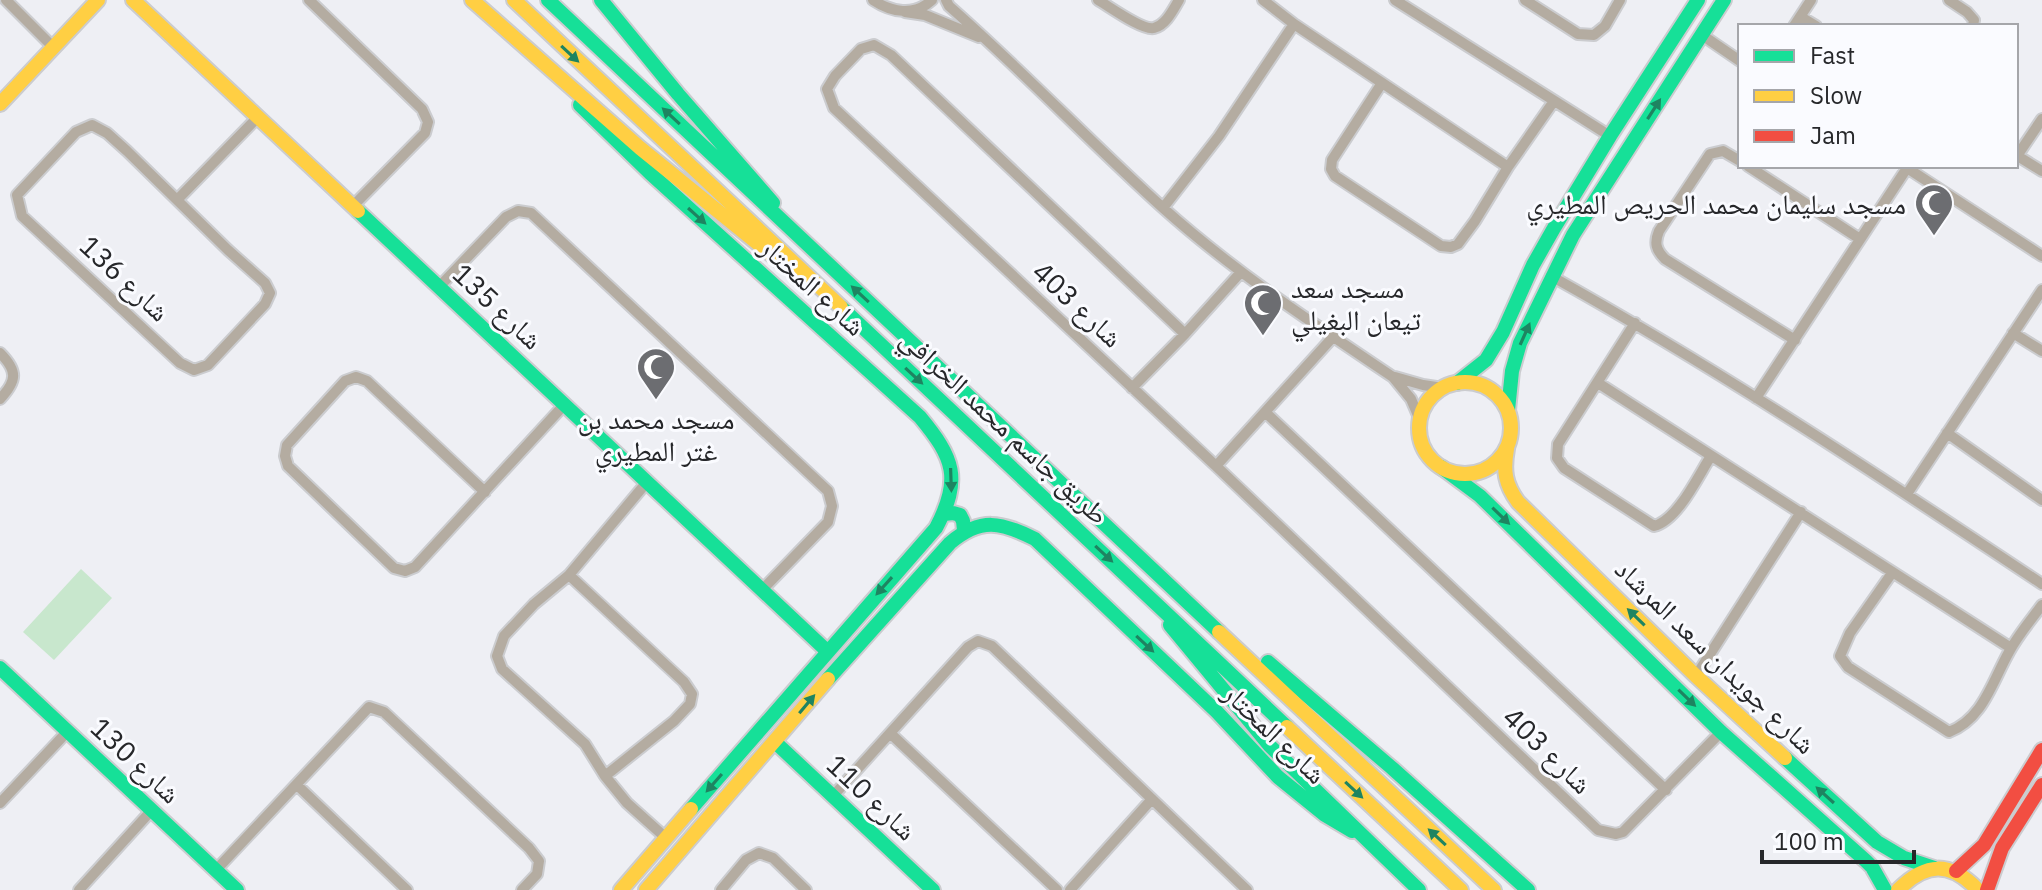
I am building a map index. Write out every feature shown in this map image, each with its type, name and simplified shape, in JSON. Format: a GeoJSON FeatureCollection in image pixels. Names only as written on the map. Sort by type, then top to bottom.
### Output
{"type":"FeatureCollection","features":[{"type":"Feature","properties":{"kind":"main road"},"geometry":{"type":"LineString","coordinates":[[0,104],[98,0]]}},
{"type":"Feature","properties":{"kind":"main road","name":"شارع 135"},"geometry":{"type":"LineString","coordinates":[[133,0],[827,651]]}},
{"type":"Feature","properties":{"kind":"main road","name":"طريق جاسم محمد الخرافي"},"geometry":{"type":"LineString","coordinates":[[514,0],[1461,890]]}},
{"type":"Feature","properties":{"kind":"main road","name":"طريق جاسم محمد الخرافي"},"geometry":{"type":"LineString","coordinates":[[548,0],[1494,890]]}},
{"type":"Feature","properties":{"kind":"main road"},"geometry":{"type":"LineString","coordinates":[[601,0],[810,246]]}},
{"type":"Feature","properties":{"kind":"main road"},"geometry":{"type":"LineString","coordinates":[[1698,0],[1610,136],[1533,265],[1503,332],[1486,360],[1432,396],[1424,407],[1420,420],[1423,446],[1441,467],[1466,474],[1478,472],[1499,460],[1507,449],[1511,436],[1508,410],[1512,371],[1520,343],[1551,276],[1573,235],[1724,0]]}},
{"type":"Feature","properties":{"kind":"main road"},"geometry":{"type":"LineString","coordinates":[[476,3],[640,148],[857,323]]}},
{"type":"Feature","properties":{"kind":"main road","name":"شارع المختار"},"geometry":{"type":"LineString","coordinates":[[476,3],[650,173],[920,417],[940,440],[951,468],[951,496],[936,528],[621,890]]}},
{"type":"Feature","properties":{"kind":"main road"},"geometry":{"type":"LineString","coordinates":[[1450,385],[1472,382],[1487,387],[1508,410]]}},
{"type":"Feature","properties":{"kind":"main road","name":"شارع جويدان سعد المرشاد"},"geometry":{"type":"LineString","coordinates":[[1507,449],[1503,470],[1509,490],[1518,502],[1696,676],[1891,853],[1918,864],[1956,871]]}},
{"type":"Feature","properties":{"kind":"main road","name":"شارع جويدان سعد المرشاد"},"geometry":{"type":"LineString","coordinates":[[1441,467],[1480,496],[1721,732],[1866,861],[1885,890]]}},
{"type":"Feature","properties":{"kind":"main road"},"geometry":{"type":"LineString","coordinates":[[642,866],[640,873],[651,884],[907,590],[964,530],[960,514],[944,514]]}},
{"type":"Feature","properties":{"kind":"main road","name":"شارع المختار"},"geometry":{"type":"LineString","coordinates":[[964,530],[984,524],[1000,524],[1035,539],[1217,712],[1278,777],[1325,815],[1368,840]]}},
{"type":"Feature","properties":{"kind":"main road"},"geometry":{"type":"LineString","coordinates":[[1132,549],[1392,768],[1528,890]]}},
{"type":"Feature","properties":{"kind":"main road"},"geometry":{"type":"LineString","coordinates":[[1136,584],[1270,746],[1419,890]]}},
{"type":"Feature","properties":{"kind":"main road","name":"شارع 130"},"geometry":{"type":"LineString","coordinates":[[0,668],[237,890]]}},
{"type":"Feature","properties":{"kind":"main road","name":"شارع 110"},"geometry":{"type":"LineString","coordinates":[[775,742],[933,890]]}},
{"type":"Feature","properties":{"kind":"main road"},"geometry":{"type":"LineString","coordinates":[[1978,890],[1956,871],[1984,845],[2042,750]]}},
{"type":"Feature","properties":{"kind":"main road"},"geometry":{"type":"LineString","coordinates":[[1987,890],[1998,857],[2042,785]]}},
{"type":"Feature","properties":{"kind":"main road"},"geometry":{"type":"LineString","coordinates":[[1898,890],[1907,879],[1920,871],[1934,868]]}},
{"type":"Feature","properties":{"kind":"main road"},"geometry":{"type":"LineString","coordinates":[[621,890],[635,890]]}},
{"type":"Feature","properties":{"kind":"street"},"geometry":{"type":"LineString","coordinates":[[6,0],[53,47]]}},
{"type":"Feature","properties":{"kind":"street"},"geometry":{"type":"LineString","coordinates":[[309,0],[422,109],[428,122],[425,133],[353,206]]}},
{"type":"Feature","properties":{"kind":"street"},"geometry":{"type":"LineString","coordinates":[[873,0],[887,9],[925,15],[955,25],[990,42]]}},
{"type":"Feature","properties":{"kind":"street"},"geometry":{"type":"LineString","coordinates":[[905,12],[926,6],[932,0]]}},
{"type":"Feature","properties":{"kind":"street"},"geometry":{"type":"LineString","coordinates":[[946,0],[1163,208],[1241,272],[1393,377],[1411,399],[1420,420]]}},
{"type":"Feature","properties":{"kind":"street"},"geometry":{"type":"LineString","coordinates":[[1098,0],[1146,29],[1157,28],[1179,0]]}},
{"type":"Feature","properties":{"kind":"street"},"geometry":{"type":"LineString","coordinates":[[1263,0],[1508,167]]}},
{"type":"Feature","properties":{"kind":"street"},"geometry":{"type":"LineString","coordinates":[[1525,0],[1578,34],[1594,35],[1605,26],[1620,0]]}},
{"type":"Feature","properties":{"kind":"street"},"geometry":{"type":"LineString","coordinates":[[1797,21],[1811,0]]}},
{"type":"Feature","properties":{"kind":"street"},"geometry":{"type":"LineString","coordinates":[[1949,0],[1967,12],[1974,20],[1973,24]]}},
{"type":"Feature","properties":{"kind":"street"},"geometry":{"type":"LineString","coordinates":[[1401,2],[1610,136]]}},
{"type":"Feature","properties":{"kind":"street"},"geometry":{"type":"LineString","coordinates":[[1163,208],[1219,136],[1294,24]]}},
{"type":"Feature","properties":{"kind":"street"},"geometry":{"type":"LineString","coordinates":[[1702,35],[1738,60]]}},
{"type":"Feature","properties":{"kind":"street","name":"شارع 403"},"geometry":{"type":"LineString","coordinates":[[1185,334],[891,55],[874,45],[861,49],[835,76],[827,89],[834,108],[1598,830],[1616,834],[1623,832],[1721,732]]}},
{"type":"Feature","properties":{"kind":"street"},"geometry":{"type":"LineString","coordinates":[[1382,83],[1332,160],[1331,169],[1335,176],[1441,246],[1458,244],[1554,101]]}},
{"type":"Feature","properties":{"kind":"street"},"geometry":{"type":"LineString","coordinates":[[177,200],[258,117]]}},
{"type":"Feature","properties":{"kind":"street"},"geometry":{"type":"LineString","coordinates":[[2018,154],[2042,119]]}},
{"type":"Feature","properties":{"kind":"street","name":"شارع 136"},"geometry":{"type":"LineString","coordinates":[[92,125],[107,133],[177,200],[265,283],[270,293],[265,304],[208,365],[194,370],[180,363],[22,216],[17,195],[76,132],[92,125]]}},
{"type":"Feature","properties":{"kind":"street"},"geometry":{"type":"LineString","coordinates":[[1738,160],[1723,151],[1710,154],[1659,231],[1656,246],[1665,259],[1795,340]]}},
{"type":"Feature","properties":{"kind":"street"},"geometry":{"type":"LineString","coordinates":[[2018,156],[2042,171]]}},
{"type":"Feature","properties":{"kind":"street"},"geometry":{"type":"LineString","coordinates":[[1751,168],[1860,239]]}},
{"type":"Feature","properties":{"kind":"street"},"geometry":{"type":"LineString","coordinates":[[1756,398],[1905,168]]}},
{"type":"Feature","properties":{"kind":"street"},"geometry":{"type":"LineString","coordinates":[[1908,168],[2042,256]]}},
{"type":"Feature","properties":{"kind":"street"},"geometry":{"type":"LineString","coordinates":[[439,287],[506,217],[518,211],[531,213],[828,491],[832,506],[828,522],[762,590]]}},
{"type":"Feature","properties":{"kind":"street"},"geometry":{"type":"LineString","coordinates":[[1132,388],[1241,272]]}},
{"type":"Feature","properties":{"kind":"street"},"geometry":{"type":"LineString","coordinates":[[1551,276],[1635,323],[1756,398],[2042,584]]}},
{"type":"Feature","properties":{"kind":"street"},"geometry":{"type":"LineString","coordinates":[[1907,494],[2042,290]]}},
{"type":"Feature","properties":{"kind":"street"},"geometry":{"type":"LineString","coordinates":[[1635,323],[1558,444],[1557,458],[1564,468],[1654,526],[1663,524],[1672,516],[1711,456]]}},
{"type":"Feature","properties":{"kind":"street"},"geometry":{"type":"LineString","coordinates":[[2013,333],[2042,351]]}},
{"type":"Feature","properties":{"kind":"street"},"geometry":{"type":"LineString","coordinates":[[1216,466],[1333,337]]}},
{"type":"Feature","properties":{"kind":"street"},"geometry":{"type":"LineString","coordinates":[[0,353],[11,365],[14,375],[9,390],[0,399]]}},
{"type":"Feature","properties":{"kind":"street"},"geometry":{"type":"LineString","coordinates":[[485,492],[367,381],[356,377],[345,381],[287,445],[285,456],[288,466],[394,568],[405,571],[415,567],[485,492],[564,405]]}},
{"type":"Feature","properties":{"kind":"street"},"geometry":{"type":"LineString","coordinates":[[1393,377],[1423,385],[1450,385]]}},
{"type":"Feature","properties":{"kind":"street"},"geometry":{"type":"LineString","coordinates":[[1598,383],[2011,648]]}},
{"type":"Feature","properties":{"kind":"street","name":"شارع 403"},"geometry":{"type":"LineString","coordinates":[[1265,412],[1666,790]]}},
{"type":"Feature","properties":{"kind":"street"},"geometry":{"type":"LineString","coordinates":[[1947,433],[2042,500]]}},
{"type":"Feature","properties":{"kind":"street"},"geometry":{"type":"LineString","coordinates":[[647,482],[569,575],[534,604],[504,636],[497,656],[502,669],[585,744],[627,803],[666,838]]}},
{"type":"Feature","properties":{"kind":"street"},"geometry":{"type":"LineString","coordinates":[[1696,676],[1801,512]]}},
{"type":"Feature","properties":{"kind":"street"},"geometry":{"type":"LineString","coordinates":[[1892,573],[1850,633],[1840,656],[1848,667],[1949,732],[1964,726],[1978,711],[2011,648],[2042,605]]}},
{"type":"Feature","properties":{"kind":"street"},"geometry":{"type":"LineString","coordinates":[[569,575],[684,682],[692,694],[690,704],[674,721],[605,776]]}},
{"type":"Feature","properties":{"kind":"street"},"geometry":{"type":"LineString","coordinates":[[833,796],[968,647],[978,641],[992,646],[1247,890]]}},
{"type":"Feature","properties":{"kind":"street"},"geometry":{"type":"LineString","coordinates":[[216,870],[365,710],[376,707],[529,848],[539,861],[537,874],[522,890]]}},
{"type":"Feature","properties":{"kind":"street"},"geometry":{"type":"LineString","coordinates":[[0,803],[67,732]]}},
{"type":"Feature","properties":{"kind":"street"},"geometry":{"type":"LineString","coordinates":[[891,734],[1057,890]]}},
{"type":"Feature","properties":{"kind":"street"},"geometry":{"type":"LineString","coordinates":[[297,785],[407,890]]}},
{"type":"Feature","properties":{"kind":"street"},"geometry":{"type":"LineString","coordinates":[[1070,890],[1152,799]]}},
{"type":"Feature","properties":{"kind":"street"},"geometry":{"type":"LineString","coordinates":[[79,890],[151,811]]}},
{"type":"Feature","properties":{"kind":"street"},"geometry":{"type":"LineString","coordinates":[[721,890],[746,860],[759,853],[773,858],[806,890]]}},
{"type":"Feature","properties":{"kind":"green space"},"geometry":{"type":"Polygon","coordinates":[[[81,569],[112,598],[54,660],[23,632],[81,569]]]}},
{"type":"Feature","properties":{"kind":"traffic: fast"},"geometry":{"type":"LineString","coordinates":[[548,0],[1219,632]]}},
{"type":"Feature","properties":{"kind":"traffic: fast"},"geometry":{"type":"LineString","coordinates":[[601,0],[773,203]]}},
{"type":"Feature","properties":{"kind":"traffic: fast"},"geometry":{"type":"LineString","coordinates":[[1457,383],[1486,360],[1554,228],[1698,0]]}},
{"type":"Feature","properties":{"kind":"traffic: fast"},"geometry":{"type":"LineString","coordinates":[[1508,410],[1512,371],[1520,343],[1573,235],[1724,0]]}},
{"type":"Feature","properties":{"kind":"traffic: fast"},"geometry":{"type":"LineString","coordinates":[[580,105],[650,173],[920,417],[947,457],[950,470],[949,496],[936,528],[691,809]]}},
{"type":"Feature","properties":{"kind":"traffic: fast"},"geometry":{"type":"LineString","coordinates":[[358,211],[827,651]]}},
{"type":"Feature","properties":{"kind":"traffic: fast"},"geometry":{"type":"LineString","coordinates":[[841,307],[1287,727]]}},
{"type":"Feature","properties":{"kind":"traffic: fast"},"geometry":{"type":"LineString","coordinates":[[1441,467],[1480,496],[1721,732],[1866,861],[1885,890]]}},
{"type":"Feature","properties":{"kind":"traffic: fast"},"geometry":{"type":"LineString","coordinates":[[944,514],[960,515],[964,530]]}},
{"type":"Feature","properties":{"kind":"traffic: fast"},"geometry":{"type":"LineString","coordinates":[[828,679],[950,543],[982,526],[1012,529],[1035,539],[1217,712],[1278,777],[1325,815],[1352,831]]}},
{"type":"Feature","properties":{"kind":"traffic: fast"},"geometry":{"type":"LineString","coordinates":[[1170,625],[1270,746],[1419,890]]}},
{"type":"Feature","properties":{"kind":"traffic: fast"},"geometry":{"type":"LineString","coordinates":[[1268,662],[1528,890]]}},
{"type":"Feature","properties":{"kind":"traffic: fast"},"geometry":{"type":"LineString","coordinates":[[0,668],[237,890]]}},
{"type":"Feature","properties":{"kind":"traffic: fast"},"geometry":{"type":"LineString","coordinates":[[775,742],[933,890]]}},
{"type":"Feature","properties":{"kind":"traffic: fast"},"geometry":{"type":"LineString","coordinates":[[1785,758],[1877,842],[1904,858],[1934,868]]}},
{"type":"Feature","properties":{"kind":"traffic: slow"},"geometry":{"type":"LineString","coordinates":[[0,104],[98,0]]}},
{"type":"Feature","properties":{"kind":"traffic: slow"},"geometry":{"type":"LineString","coordinates":[[133,0],[358,211]]}},
{"type":"Feature","properties":{"kind":"traffic: slow"},"geometry":{"type":"LineString","coordinates":[[472,0],[640,148],[782,263]]}},
{"type":"Feature","properties":{"kind":"traffic: slow"},"geometry":{"type":"LineString","coordinates":[[514,0],[841,307]]}},
{"type":"Feature","properties":{"kind":"traffic: slow"},"geometry":{"type":"LineString","coordinates":[[1465,382],[1482,386],[1497,396],[1507,411],[1511,428],[1507,445],[1497,460],[1482,470],[1465,474],[1448,470],[1433,460],[1423,445],[1419,428],[1423,411],[1433,396],[1448,386],[1465,382]]}},
{"type":"Feature","properties":{"kind":"traffic: slow"},"geometry":{"type":"LineString","coordinates":[[1507,449],[1506,477],[1518,502],[1696,676],[1785,758]]}},
{"type":"Feature","properties":{"kind":"traffic: slow"},"geometry":{"type":"LineString","coordinates":[[1219,632],[1494,890]]}},
{"type":"Feature","properties":{"kind":"traffic: slow"},"geometry":{"type":"LineString","coordinates":[[646,890],[828,679]]}},
{"type":"Feature","properties":{"kind":"traffic: slow"},"geometry":{"type":"LineString","coordinates":[[1287,727],[1461,890]]}},
{"type":"Feature","properties":{"kind":"traffic: slow"},"geometry":{"type":"LineString","coordinates":[[621,890],[691,809]]}},
{"type":"Feature","properties":{"kind":"traffic: slow"},"geometry":{"type":"LineString","coordinates":[[1898,890],[1918,874],[1938,869],[1958,874],[1978,890]]}},
{"type":"Feature","properties":{"kind":"traffic: jam"},"geometry":{"type":"LineString","coordinates":[[1956,871],[1984,845],[2042,750]]}},
{"type":"Feature","properties":{"kind":"traffic: jam"},"geometry":{"type":"LineString","coordinates":[[1987,890],[2002,848],[2042,785]]}},
{"type":"Feature","properties":{"kind":"place","name":"مسجد سليمان محمد الحريص المطيري"},"geometry":{"type":"Point","coordinates":[1934,237]}},
{"type":"Feature","properties":{"kind":"place","name":"مسجد سعد تيعان البغيلي"},"geometry":{"type":"Point","coordinates":[1263,337]}},
{"type":"Feature","properties":{"kind":"place","name":"مسجد محمد بن غتر المطيري"},"geometry":{"type":"Point","coordinates":[656,401]}}]}
